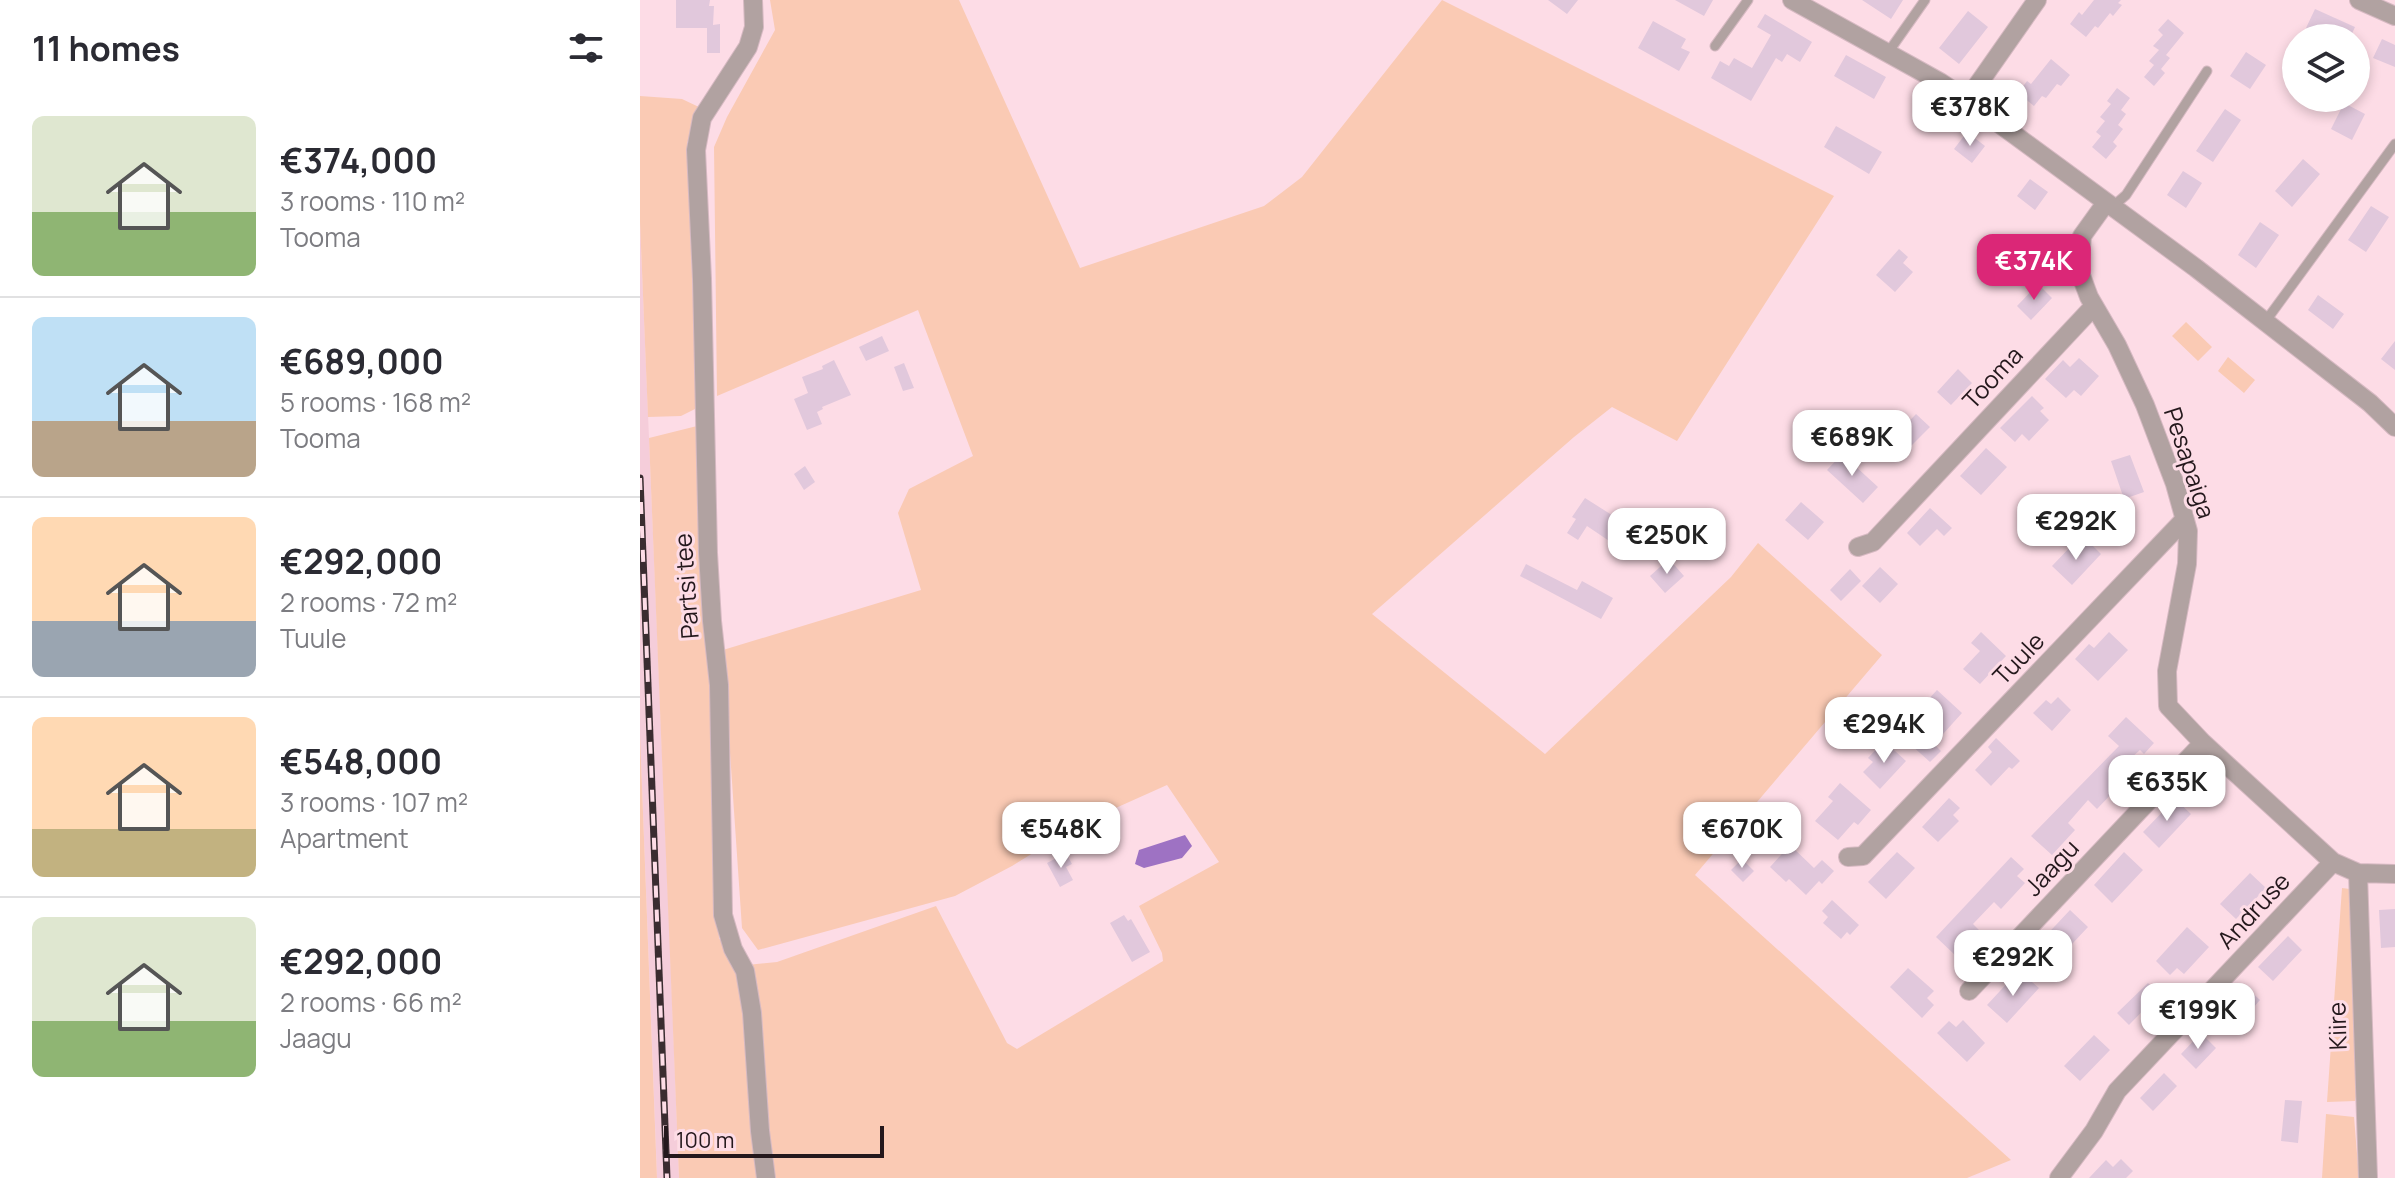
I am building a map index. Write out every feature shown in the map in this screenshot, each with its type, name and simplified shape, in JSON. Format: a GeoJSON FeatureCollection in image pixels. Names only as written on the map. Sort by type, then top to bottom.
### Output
{"type":"FeatureCollection","features":[{"type":"Feature","properties":{"kind":"street","name":"Partsi tee"},"geometry":{"type":"LineString","coordinates":[[753,0],[754,27],[748,47],[702,118],[696,150],[707,540],[719,685],[723,915],[733,949],[745,971],[752,1013],[766,1178]]}},
{"type":"Feature","properties":{"kind":"street"},"geometry":{"type":"LineString","coordinates":[[1792,0],[1967,100],[2196,268],[2370,403],[2395,427]]}},
{"type":"Feature","properties":{"kind":"street"},"geometry":{"type":"LineString","coordinates":[[1967,100],[2037,0]]}},
{"type":"Feature","properties":{"kind":"street"},"geometry":{"type":"LineString","coordinates":[[2359,0],[2395,16]]}},
{"type":"Feature","properties":{"kind":"street","name":"Pesapaiga"},"geometry":{"type":"LineString","coordinates":[[2108,206],[2088,225],[2082,236],[2079,270],[2145,405],[2175,484],[2188,531],[2186,569],[2167,671],[2168,706],[2203,743],[2333,862],[2358,873],[2395,874]]}},
{"type":"Feature","properties":{"kind":"street","name":"Tooma"},"geometry":{"type":"LineString","coordinates":[[1858,547],[1873,542],[2094,306]]}},
{"type":"Feature","properties":{"kind":"street","name":"Tuule"},"geometry":{"type":"LineString","coordinates":[[1848,857],[1863,856],[2184,520]]}},
{"type":"Feature","properties":{"kind":"street"},"geometry":{"type":"LineString","coordinates":[[2153,553],[2168,557],[2186,569]]}},
{"type":"Feature","properties":{"kind":"street","name":"Jaagu"},"geometry":{"type":"LineString","coordinates":[[1969,991],[2203,743]]}},
{"type":"Feature","properties":{"kind":"street","name":"Andruse"},"geometry":{"type":"LineString","coordinates":[[2059,1178],[2094,1131],[2117,1091],[2333,862]]}},
{"type":"Feature","properties":{"kind":"street","name":"Kiire"},"geometry":{"type":"LineString","coordinates":[[2358,873],[2368,1178]]}},
{"type":"Feature","properties":{"kind":"lane"},"geometry":{"type":"LineString","coordinates":[[1715,46],[1748,0]]}},
{"type":"Feature","properties":{"kind":"lane"},"geometry":{"type":"LineString","coordinates":[[1887,54],[1925,0]]}},
{"type":"Feature","properties":{"kind":"lane"},"geometry":{"type":"LineString","coordinates":[[2108,206],[2126,195],[2207,71]]}},
{"type":"Feature","properties":{"kind":"lane"},"geometry":{"type":"LineString","coordinates":[[2265,322],[2395,144]]}},
{"type":"Feature","properties":{"kind":"shaded area"},"geometry":{"type":"Polygon","coordinates":[[[770,0],[959,0],[1080,268],[1264,206],[1302,177],[1442,0],[1834,196],[1677,441],[1612,407],[1372,614],[1545,754],[1731,577],[1758,543],[1882,655],[1695,875],[2011,1160],[1967,1178],[772,1178],[747,965],[777,962],[936,906],[1007,1043],[1017,1049],[1163,961],[1139,906],[1219,862],[1167,785],[1080,824],[1012,866],[955,896],[758,950],[742,928],[723,650],[921,590],[898,513],[909,489],[973,456],[918,310],[717,396],[714,147],[775,30],[770,0]]]}},
{"type":"Feature","properties":{"kind":"shaded area"},"geometry":{"type":"Polygon","coordinates":[[[640,96],[682,99],[701,108],[687,143],[697,408],[681,416],[648,417],[640,222],[640,96]]]}},
{"type":"Feature","properties":{"kind":"shaded area"},"geometry":{"type":"Polygon","coordinates":[[[640,222],[679,1178],[657,1178],[640,734],[640,222]]]}},
{"type":"Feature","properties":{"kind":"shaded area"},"geometry":{"type":"Polygon","coordinates":[[[2186,322],[2212,347],[2198,361],[2172,336],[2186,322]]]}},
{"type":"Feature","properties":{"kind":"shaded area"},"geometry":{"type":"Polygon","coordinates":[[[2228,357],[2255,380],[2244,393],[2218,371],[2228,357]]]}},
{"type":"Feature","properties":{"kind":"shaded area"},"geometry":{"type":"Polygon","coordinates":[[[697,426],[711,686],[719,939],[725,941],[739,969],[761,1178],[679,1178],[649,438],[697,426]]]}},
{"type":"Feature","properties":{"kind":"shaded area"},"geometry":{"type":"Polygon","coordinates":[[[640,734],[657,1178],[640,1178],[640,734]]]}},
{"type":"Feature","properties":{"kind":"shaded area"},"geometry":{"type":"Polygon","coordinates":[[[1185,835],[1192,846],[1182,858],[1144,868],[1135,864],[1139,850],[1185,835]]]}},
{"type":"Feature","properties":{"kind":"shaded area"},"geometry":{"type":"Polygon","coordinates":[[[2342,888],[2350,889],[2357,1091],[2355,1101],[2327,1102],[2342,888]]]}},
{"type":"Feature","properties":{"kind":"shaded area"},"geometry":{"type":"Polygon","coordinates":[[[2326,1114],[2354,1117],[2359,1178],[2322,1178],[2326,1114]]]}},
{"type":"Feature","properties":{"kind":"building"},"geometry":{"type":"Polygon","coordinates":[[[676,0],[710,0],[709,6],[714,6],[713,25],[720,24],[720,53],[707,53],[707,28],[676,28],[676,0]]]}},
{"type":"Feature","properties":{"kind":"building"},"geometry":{"type":"Polygon","coordinates":[[[1548,0],[1578,0],[1567,14],[1548,0]]]}},
{"type":"Feature","properties":{"kind":"building"},"geometry":{"type":"Polygon","coordinates":[[[1675,0],[1713,0],[1704,16],[1675,0]]]}},
{"type":"Feature","properties":{"kind":"building"},"geometry":{"type":"Polygon","coordinates":[[[1862,0],[1903,0],[1891,19],[1862,0]]]}},
{"type":"Feature","properties":{"kind":"building"},"geometry":{"type":"Polygon","coordinates":[[[2094,0],[2121,0],[2118,3],[2122,5],[2086,37],[2070,24],[2094,0]]]}},
{"type":"Feature","properties":{"kind":"building"},"geometry":{"type":"Polygon","coordinates":[[[2315,9],[2348,24],[2308,24],[2315,9]]]}},
{"type":"Feature","properties":{"kind":"building"},"geometry":{"type":"Polygon","coordinates":[[[1968,11],[1988,27],[1959,64],[1939,48],[1968,11]]]}},
{"type":"Feature","properties":{"kind":"building"},"geometry":{"type":"Polygon","coordinates":[[[1765,14],[1812,42],[1800,62],[1787,54],[1782,62],[1776,58],[1751,101],[1711,78],[1720,61],[1729,66],[1734,58],[1752,68],[1771,35],[1757,27],[1765,14]]]}},
{"type":"Feature","properties":{"kind":"building"},"geometry":{"type":"Polygon","coordinates":[[[2168,19],[2184,33],[2166,55],[2170,58],[2161,69],[2165,73],[2154,86],[2144,77],[2154,65],[2149,61],[2159,50],[2153,46],[2163,35],[2158,30],[2168,19]]]}},
{"type":"Feature","properties":{"kind":"building"},"geometry":{"type":"Polygon","coordinates":[[[1653,21],[1686,39],[1681,48],[1690,52],[1679,71],[1638,48],[1653,21]]]}},
{"type":"Feature","properties":{"kind":"building"},"geometry":{"type":"Polygon","coordinates":[[[2382,39],[2395,45],[2395,67],[2373,58],[2382,39]]]}},
{"type":"Feature","properties":{"kind":"building"},"geometry":{"type":"Polygon","coordinates":[[[2246,52],[2266,65],[2250,89],[2230,76],[2246,52]]]}},
{"type":"Feature","properties":{"kind":"building"},"geometry":{"type":"Polygon","coordinates":[[[1846,55],[1886,77],[1874,99],[1834,76],[1846,55]]]}},
{"type":"Feature","properties":{"kind":"building"},"geometry":{"type":"Polygon","coordinates":[[[2051,59],[2070,75],[2061,86],[2057,84],[2046,98],[2042,96],[2034,106],[2018,93],[2027,81],[2031,84],[2051,59]]]}},
{"type":"Feature","properties":{"kind":"building"},"geometry":{"type":"Polygon","coordinates":[[[2117,88],[2130,98],[2121,110],[2126,114],[2118,125],[2123,129],[2113,142],[2117,146],[2106,159],[2092,147],[2101,136],[2096,132],[2105,121],[2100,117],[2111,104],[2107,101],[2117,88]]]}},
{"type":"Feature","properties":{"kind":"building"},"geometry":{"type":"Polygon","coordinates":[[[2225,109],[2241,120],[2213,162],[2196,151],[2225,109]]]}},
{"type":"Feature","properties":{"kind":"building"},"geometry":{"type":"Polygon","coordinates":[[[2340,112],[2365,114],[2352,140],[2331,129],[2340,112]]]}},
{"type":"Feature","properties":{"kind":"building"},"geometry":{"type":"Polygon","coordinates":[[[1836,126],[1882,152],[1869,174],[1824,147],[1836,126]]]}},
{"type":"Feature","properties":{"kind":"building"},"geometry":{"type":"Polygon","coordinates":[[[1967,132],[1985,146],[1972,163],[1954,149],[1967,132]]]}},
{"type":"Feature","properties":{"kind":"building"},"geometry":{"type":"Polygon","coordinates":[[[2303,159],[2320,174],[2292,207],[2275,191],[2303,159]]]}},
{"type":"Feature","properties":{"kind":"building"},"geometry":{"type":"Polygon","coordinates":[[[2183,171],[2202,183],[2186,208],[2167,195],[2183,171]]]}},
{"type":"Feature","properties":{"kind":"building"},"geometry":{"type":"Polygon","coordinates":[[[2030,179],[2048,192],[2035,210],[2017,196],[2030,179]]]}},
{"type":"Feature","properties":{"kind":"building"},"geometry":{"type":"Polygon","coordinates":[[[2371,206],[2389,217],[2366,252],[2348,240],[2371,206]]]}},
{"type":"Feature","properties":{"kind":"building"},"geometry":{"type":"Polygon","coordinates":[[[2260,222],[2279,235],[2256,268],[2238,255],[2260,222]]]}},
{"type":"Feature","properties":{"kind":"building"},"geometry":{"type":"Polygon","coordinates":[[[1899,249],[1908,257],[1903,263],[1913,272],[1895,292],[1876,275],[1899,249]]]}},
{"type":"Feature","properties":{"kind":"building"},"geometry":{"type":"Polygon","coordinates":[[[2038,284],[2052,298],[2031,320],[2017,306],[2038,284]]]}},
{"type":"Feature","properties":{"kind":"building"},"geometry":{"type":"Polygon","coordinates":[[[2318,295],[2344,314],[2333,329],[2308,310],[2318,295]]]}},
{"type":"Feature","properties":{"kind":"building"},"geometry":{"type":"Polygon","coordinates":[[[882,336],[889,351],[866,361],[859,347],[882,336]]]}},
{"type":"Feature","properties":{"kind":"building"},"geometry":{"type":"Polygon","coordinates":[[[2395,341],[2395,370],[2381,359],[2395,341]]]}},
{"type":"Feature","properties":{"kind":"building"},"geometry":{"type":"Polygon","coordinates":[[[2079,358],[2099,376],[2081,396],[2074,390],[2066,398],[2045,379],[2063,360],[2070,367],[2079,358]]]}},
{"type":"Feature","properties":{"kind":"building"},"geometry":{"type":"Polygon","coordinates":[[[834,360],[851,395],[822,407],[817,412],[822,424],[807,430],[794,399],[808,393],[802,377],[823,369],[822,366],[834,360]]]}},
{"type":"Feature","properties":{"kind":"building"},"geometry":{"type":"Polygon","coordinates":[[[904,363],[914,388],[903,391],[894,367],[904,363]]]}},
{"type":"Feature","properties":{"kind":"building"},"geometry":{"type":"Polygon","coordinates":[[[1958,369],[1972,383],[1951,405],[1937,392],[1958,369]]]}},
{"type":"Feature","properties":{"kind":"building"},"geometry":{"type":"Polygon","coordinates":[[[2032,396],[2044,408],[2040,411],[2049,420],[2029,441],[2022,434],[2015,442],[2000,428],[2032,396]]]}},
{"type":"Feature","properties":{"kind":"building"},"geometry":{"type":"Polygon","coordinates":[[[1916,414],[1930,427],[1908,449],[1895,436],[1916,414]]]}},
{"type":"Feature","properties":{"kind":"building"},"geometry":{"type":"Polygon","coordinates":[[[1986,448],[2007,467],[1981,495],[1960,476],[1986,448]]]}},
{"type":"Feature","properties":{"kind":"building"},"geometry":{"type":"Polygon","coordinates":[[[1842,454],[1878,487],[1863,503],[1827,470],[1842,454]]]}},
{"type":"Feature","properties":{"kind":"building"},"geometry":{"type":"Polygon","coordinates":[[[2130,455],[2144,492],[2124,499],[2111,461],[2130,455]]]}},
{"type":"Feature","properties":{"kind":"building"},"geometry":{"type":"Polygon","coordinates":[[[805,466],[815,482],[804,490],[794,474],[805,466]]]}},
{"type":"Feature","properties":{"kind":"building"},"geometry":{"type":"Polygon","coordinates":[[[1585,498],[1615,517],[1613,521],[1634,535],[1624,551],[1587,526],[1578,540],[1567,533],[1576,519],[1572,517],[1585,498]]]}},
{"type":"Feature","properties":{"kind":"building"},"geometry":{"type":"Polygon","coordinates":[[[1801,502],[1824,522],[1808,540],[1785,520],[1801,502]]]}},
{"type":"Feature","properties":{"kind":"building"},"geometry":{"type":"Polygon","coordinates":[[[1930,508],[1952,528],[1944,536],[1937,529],[1920,546],[1907,533],[1930,508]]]}},
{"type":"Feature","properties":{"kind":"building"},"geometry":{"type":"Polygon","coordinates":[[[2088,541],[2101,554],[2072,585],[2052,566],[2073,544],[2080,550],[2088,541]]]}},
{"type":"Feature","properties":{"kind":"building"},"geometry":{"type":"Polygon","coordinates":[[[1669,559],[1684,576],[1665,593],[1650,576],[1669,559]]]}},
{"type":"Feature","properties":{"kind":"building"},"geometry":{"type":"Polygon","coordinates":[[[1526,564],[1577,590],[1582,581],[1613,598],[1601,619],[1520,576],[1526,564]]]}},
{"type":"Feature","properties":{"kind":"building"},"geometry":{"type":"Polygon","coordinates":[[[1880,567],[1898,584],[1880,603],[1862,586],[1880,567]]]}},
{"type":"Feature","properties":{"kind":"building"},"geometry":{"type":"Polygon","coordinates":[[[1850,569],[1861,581],[1841,601],[1830,590],[1850,569]]]}},
{"type":"Feature","properties":{"kind":"building"},"geometry":{"type":"Polygon","coordinates":[[[1981,632],[2006,656],[1980,684],[1963,669],[1980,651],[1971,643],[1981,632]]]}},
{"type":"Feature","properties":{"kind":"building"},"geometry":{"type":"Polygon","coordinates":[[[2109,632],[2128,650],[2098,681],[2075,659],[2089,644],[2094,648],[2109,632]]]}},
{"type":"Feature","properties":{"kind":"building"},"geometry":{"type":"Polygon","coordinates":[[[1937,690],[1962,713],[1934,744],[1941,751],[1930,762],[1910,744],[1924,729],[1911,718],[1937,690]]]}},
{"type":"Feature","properties":{"kind":"building"},"geometry":{"type":"Polygon","coordinates":[[[2058,697],[2071,710],[2052,731],[2033,713],[2046,700],[2051,704],[2058,697]]]}},
{"type":"Feature","properties":{"kind":"building"},"geometry":{"type":"Polygon","coordinates":[[[2126,717],[2154,743],[2144,754],[2140,750],[2110,779],[2118,787],[2097,809],[2088,800],[2068,823],[2075,830],[2052,855],[2031,836],[2119,746],[2108,736],[2126,717]]]}},
{"type":"Feature","properties":{"kind":"building"},"geometry":{"type":"Polygon","coordinates":[[[1996,738],[2020,761],[2012,769],[2009,767],[1991,786],[1975,770],[1992,752],[1988,747],[1996,738]]]}},
{"type":"Feature","properties":{"kind":"building"},"geometry":{"type":"Polygon","coordinates":[[[1884,741],[1906,761],[1880,789],[1863,772],[1873,762],[1868,758],[1884,741]]]}},
{"type":"Feature","properties":{"kind":"building"},"geometry":{"type":"Polygon","coordinates":[[[1840,783],[1871,810],[1858,825],[1854,822],[1838,840],[1815,821],[1833,801],[1828,797],[1840,783]]]}},
{"type":"Feature","properties":{"kind":"building"},"geometry":{"type":"Polygon","coordinates":[[[1949,798],[1960,808],[1953,815],[1959,821],[1938,842],[1922,827],[1949,798]]]}},
{"type":"Feature","properties":{"kind":"building"},"geometry":{"type":"Polygon","coordinates":[[[2175,799],[2191,814],[2159,848],[2143,832],[2175,799]]]}},
{"type":"Feature","properties":{"kind":"building"},"geometry":{"type":"Polygon","coordinates":[[[1790,845],[1814,868],[1822,860],[1834,871],[1806,895],[1770,867],[1790,845]]]}},
{"type":"Feature","properties":{"kind":"building"},"geometry":{"type":"Polygon","coordinates":[[[1897,852],[1915,868],[1886,899],[1868,882],[1897,852]]]}},
{"type":"Feature","properties":{"kind":"building"},"geometry":{"type":"Polygon","coordinates":[[[2124,852],[2143,870],[2112,903],[2094,885],[2124,852]]]}},
{"type":"Feature","properties":{"kind":"building"},"geometry":{"type":"Polygon","coordinates":[[[1066,853],[1072,864],[1066,867],[1073,880],[1060,887],[1047,863],[1066,853]]]}},
{"type":"Feature","properties":{"kind":"building"},"geometry":{"type":"Polygon","coordinates":[[[2011,857],[2024,869],[2017,876],[2025,883],[2001,909],[1994,902],[1973,924],[1980,931],[1956,956],[1936,937],[2011,857]]]}},
{"type":"Feature","properties":{"kind":"building"},"geometry":{"type":"Polygon","coordinates":[[[1742,859],[1754,871],[1743,882],[1731,870],[1742,859]]]}},
{"type":"Feature","properties":{"kind":"building"},"geometry":{"type":"Polygon","coordinates":[[[2250,873],[2266,888],[2236,919],[2220,904],[2250,873]]]}},
{"type":"Feature","properties":{"kind":"building"},"geometry":{"type":"Polygon","coordinates":[[[1832,900],[1859,925],[1841,939],[1823,923],[1828,917],[1822,911],[1832,900]]]}},
{"type":"Feature","properties":{"kind":"building"},"geometry":{"type":"Polygon","coordinates":[[[2395,909],[2395,947],[2381,948],[2379,910],[2395,909]]]}},
{"type":"Feature","properties":{"kind":"building"},"geometry":{"type":"Polygon","coordinates":[[[2070,910],[2088,927],[2057,960],[2039,943],[2070,910]]]}},
{"type":"Feature","properties":{"kind":"building"},"geometry":{"type":"Polygon","coordinates":[[[1124,915],[1128,921],[1131,919],[1150,952],[1132,962],[1110,923],[1124,915]]]}},
{"type":"Feature","properties":{"kind":"building"},"geometry":{"type":"Polygon","coordinates":[[[2187,927],[2209,947],[2184,974],[2177,968],[2170,975],[2156,961],[2187,927]]]}},
{"type":"Feature","properties":{"kind":"building"},"geometry":{"type":"Polygon","coordinates":[[[2288,936],[2302,950],[2273,981],[2258,967],[2288,936]]]}},
{"type":"Feature","properties":{"kind":"building"},"geometry":{"type":"Polygon","coordinates":[[[1908,968],[1934,991],[1927,998],[1934,1005],[1922,1018],[1890,987],[1908,968]]]}},
{"type":"Feature","properties":{"kind":"building"},"geometry":{"type":"Polygon","coordinates":[[[2025,976],[2039,988],[2007,1023],[1987,1005],[2012,978],[2018,984],[2025,976]]]}},
{"type":"Feature","properties":{"kind":"building"},"geometry":{"type":"Polygon","coordinates":[[[2148,983],[2159,994],[2129,1025],[2117,1013],[2148,983]]]}},
{"type":"Feature","properties":{"kind":"building"},"geometry":{"type":"Polygon","coordinates":[[[2246,987],[2260,1000],[2237,1026],[2222,1012],[2246,987]]]}},
{"type":"Feature","properties":{"kind":"building"},"geometry":{"type":"Polygon","coordinates":[[[1963,1020],[1985,1043],[1967,1062],[1937,1033],[1949,1021],[1956,1027],[1963,1020]]]}},
{"type":"Feature","properties":{"kind":"building"},"geometry":{"type":"Polygon","coordinates":[[[2201,1033],[2216,1048],[2196,1069],[2181,1054],[2201,1033]]]}},
{"type":"Feature","properties":{"kind":"building"},"geometry":{"type":"Polygon","coordinates":[[[2094,1035],[2110,1050],[2080,1081],[2064,1066],[2094,1035]]]}},
{"type":"Feature","properties":{"kind":"building"},"geometry":{"type":"Polygon","coordinates":[[[2164,1073],[2177,1086],[2153,1111],[2140,1098],[2164,1073]]]}},
{"type":"Feature","properties":{"kind":"building"},"geometry":{"type":"Polygon","coordinates":[[[2285,1100],[2302,1101],[2298,1143],[2281,1141],[2285,1100]]]}},
{"type":"Feature","properties":{"kind":"building"},"geometry":{"type":"Polygon","coordinates":[[[2121,1159],[2133,1171],[2126,1178],[2089,1178],[2106,1160],[2113,1167],[2121,1159]]]}},
{"type":"Feature","properties":{"kind":"railway"},"geometry":{"type":"LineString","coordinates":[[640,478],[667,1178]]}}]}
